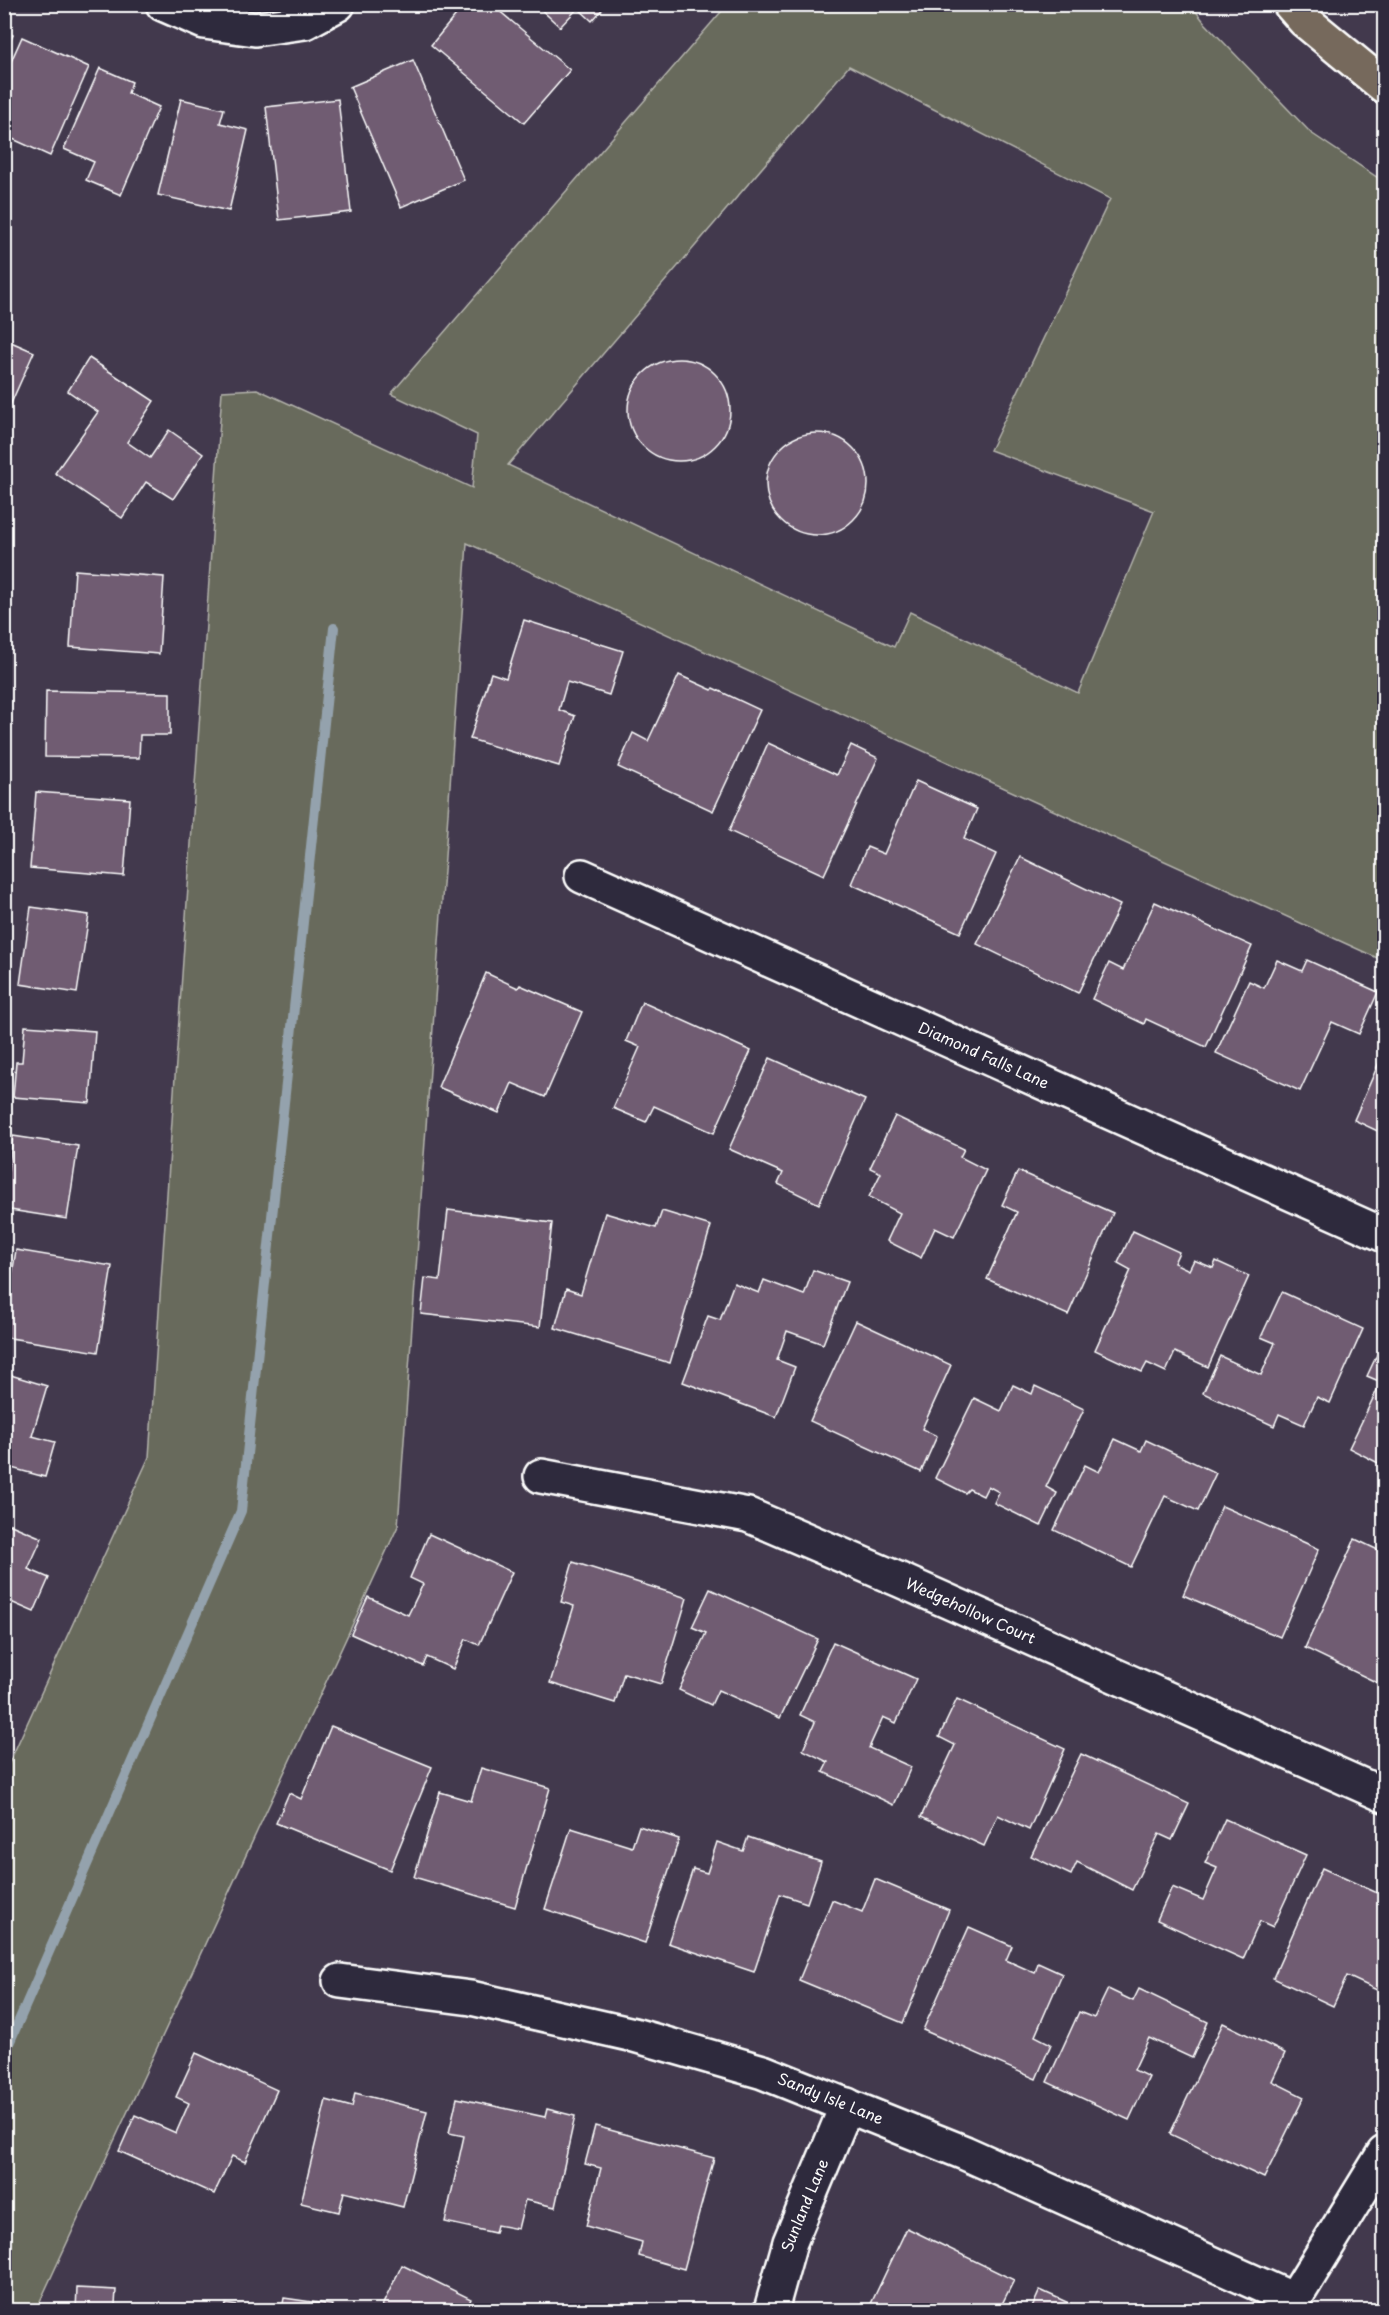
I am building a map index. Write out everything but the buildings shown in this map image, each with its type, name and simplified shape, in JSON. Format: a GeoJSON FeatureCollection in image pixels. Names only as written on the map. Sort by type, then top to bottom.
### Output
{"type":"FeatureCollection","features":[{"type":"Feature","properties":{"kind":"main road"},"geometry":{"type":"LineString","coordinates":[[1290,4],[1304,20],[1384,86]]}},
{"type":"Feature","properties":{"kind":"street"},"geometry":{"type":"LineString","coordinates":[[163,4],[204,22],[255,29],[305,22],[338,4]]}},
{"type":"Feature","properties":{"kind":"street","name":"Diamond Falls Lane"},"geometry":{"type":"LineString","coordinates":[[582,876],[1384,1235]]}},
{"type":"Feature","properties":{"kind":"street","name":"Wedgehollow Court"},"geometry":{"type":"LineString","coordinates":[[541,1476],[748,1515],[1384,1795]]}},
{"type":"Feature","properties":{"kind":"street","name":"Sandy Isle Lane"},"geometry":{"type":"LineString","coordinates":[[340,1981],[471,1998],[634,2035],[763,2072],[965,2153],[1294,2300],[1384,2153]]}},
{"type":"Feature","properties":{"kind":"street","name":"Sunland Lane"},"geometry":{"type":"LineString","coordinates":[[771,2310],[790,2242],[847,2105]]}},
{"type":"Feature","properties":{"kind":"green space"},"geometry":{"type":"Polygon","coordinates":[[[727,5],[1191,5],[1205,23],[1311,133],[1384,182],[1384,961],[467,543],[398,1526],[36,2310],[5,2310],[5,1772],[149,1457],[222,391],[257,389],[472,488],[477,435],[391,394],[727,5]],[[849,66],[508,465],[894,647],[910,612],[1078,693],[1154,511],[990,450],[1110,199],[849,66]]]}},
{"type":"Feature","properties":{"kind":"waterway"},"geometry":{"type":"LineString","coordinates":[[4,2055],[241,1511],[334,628]]}}]}
